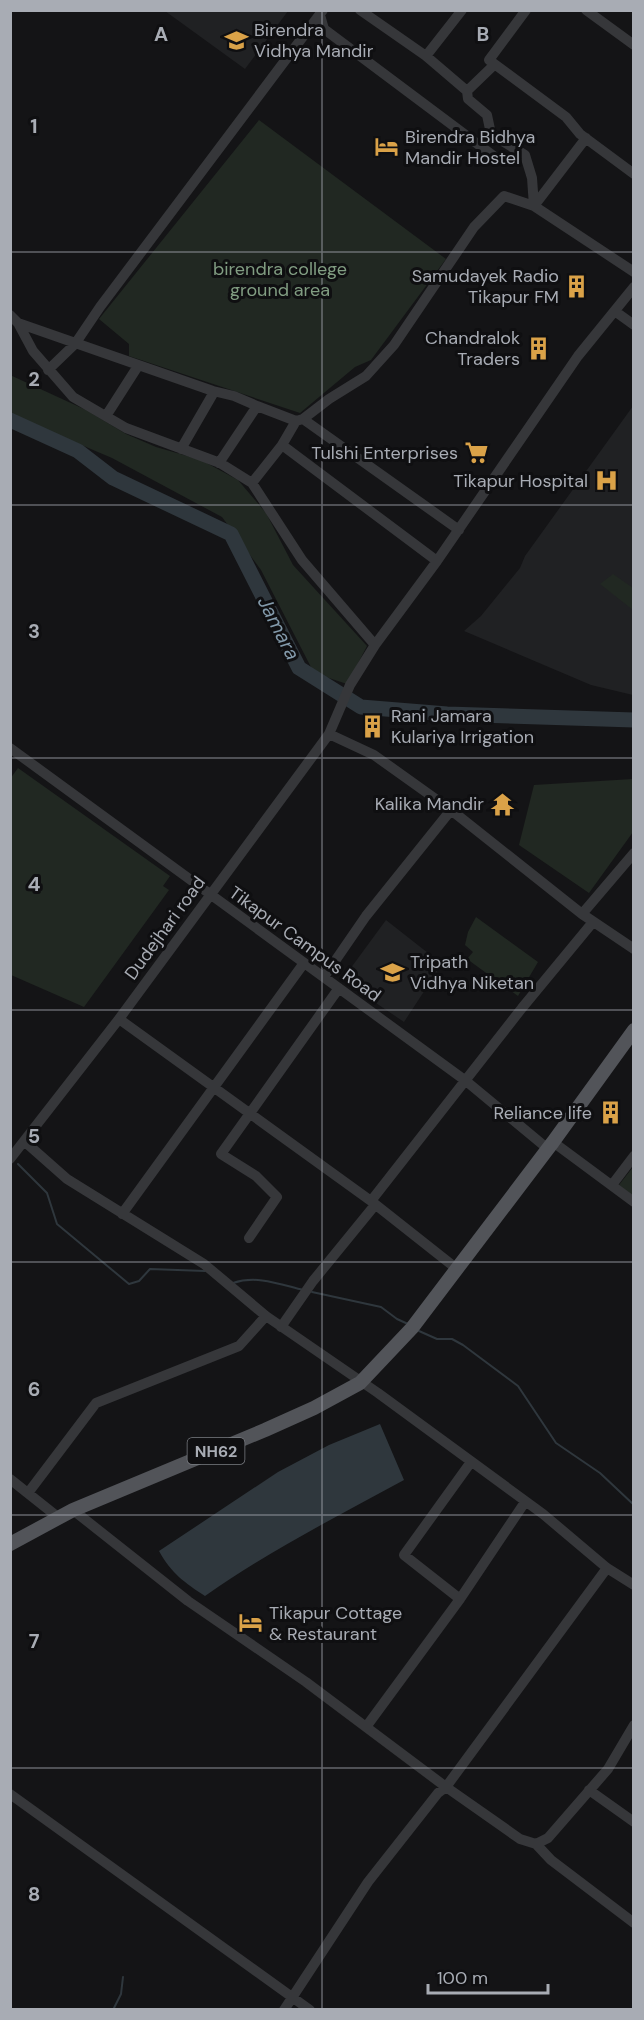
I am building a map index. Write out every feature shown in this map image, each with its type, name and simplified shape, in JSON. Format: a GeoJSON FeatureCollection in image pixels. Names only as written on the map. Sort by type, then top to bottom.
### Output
{"type":"FeatureCollection","features":[{"type":"Feature","properties":{"kind":"main road","name":"NH62"},"geometry":{"type":"LineString","coordinates":[[10,1544],[74,1510],[304,1413],[360,1383],[409,1332],[551,1146],[633,1030]]}},
{"type":"Feature","properties":{"kind":"street"},"geometry":{"type":"LineString","coordinates":[[360,10],[426,56],[467,92],[470,103],[487,115],[491,134],[525,155],[532,178],[534,206]]}},
{"type":"Feature","properties":{"kind":"street"},"geometry":{"type":"LineString","coordinates":[[426,56],[462,10]]}},
{"type":"Feature","properties":{"kind":"street"},"geometry":{"type":"LineString","coordinates":[[526,10],[489,60],[566,117],[586,138],[633,174]]}},
{"type":"Feature","properties":{"kind":"street"},"geometry":{"type":"LineString","coordinates":[[586,10],[633,45]]}},
{"type":"Feature","properties":{"kind":"street"},"geometry":{"type":"LineString","coordinates":[[322,13],[324,29],[499,160]]}},
{"type":"Feature","properties":{"kind":"street"},"geometry":{"type":"LineString","coordinates":[[48,370],[75,344],[100,307],[322,13]]}},
{"type":"Feature","properties":{"kind":"street"},"geometry":{"type":"LineString","coordinates":[[467,92],[494,65]]}},
{"type":"Feature","properties":{"kind":"street"},"geometry":{"type":"LineString","coordinates":[[534,206],[586,138]]}},
{"type":"Feature","properties":{"kind":"street"},"geometry":{"type":"LineString","coordinates":[[252,483],[300,420],[366,376],[394,345],[474,227],[504,196],[534,206],[633,272]]}},
{"type":"Feature","properties":{"kind":"street","name":"Dudejhari road"},"geometry":{"type":"LineString","coordinates":[[10,1159],[119,1019],[329,734],[341,712],[350,685],[375,645],[459,530],[578,356],[616,312],[631,300],[633,286]]}},
{"type":"Feature","properties":{"kind":"street"},"geometry":{"type":"LineString","coordinates":[[616,312],[633,325]]}},
{"type":"Feature","properties":{"kind":"street"},"geometry":{"type":"LineString","coordinates":[[14,319],[75,344],[300,420],[459,530]]}},
{"type":"Feature","properties":{"kind":"street"},"geometry":{"type":"LineString","coordinates":[[14,319],[33,351],[73,397],[126,429],[219,463],[252,483],[302,560],[375,645]]}},
{"type":"Feature","properties":{"kind":"street"},"geometry":{"type":"LineString","coordinates":[[106,416],[138,366]]}},
{"type":"Feature","properties":{"kind":"street"},"geometry":{"type":"LineString","coordinates":[[181,449],[214,392]]}},
{"type":"Feature","properties":{"kind":"street"},"geometry":{"type":"LineString","coordinates":[[219,463],[257,406]]}},
{"type":"Feature","properties":{"kind":"street"},"geometry":{"type":"LineString","coordinates":[[282,445],[437,561]]}},
{"type":"Feature","properties":{"kind":"street"},"geometry":{"type":"LineString","coordinates":[[329,734],[374,755],[451,810],[582,914],[633,949]]}},
{"type":"Feature","properties":{"kind":"street","name":"Tikapur Campus Road"},"geometry":{"type":"LineString","coordinates":[[10,748],[466,1081],[551,1146],[633,1202]]}},
{"type":"Feature","properties":{"kind":"street"},"geometry":{"type":"LineString","coordinates":[[324,978],[366,916],[451,810]]}},
{"type":"Feature","properties":{"kind":"street"},"geometry":{"type":"LineString","coordinates":[[582,914],[633,853]]}},
{"type":"Feature","properties":{"kind":"street"},"geometry":{"type":"LineString","coordinates":[[281,1327],[466,1081],[593,922]]}},
{"type":"Feature","properties":{"kind":"street"},"geometry":{"type":"LineString","coordinates":[[122,1214],[215,1089],[304,963]]}},
{"type":"Feature","properties":{"kind":"street"},"geometry":{"type":"LineString","coordinates":[[249,1238],[277,1197],[256,1176],[221,1154],[339,988]]}},
{"type":"Feature","properties":{"kind":"street"},"geometry":{"type":"LineString","coordinates":[[119,1019],[373,1203],[457,1269]]}},
{"type":"Feature","properties":{"kind":"street"},"geometry":{"type":"LineString","coordinates":[[24,1141],[67,1179],[204,1264],[266,1316],[471,1462],[567,1533],[607,1568],[633,1585]]}},
{"type":"Feature","properties":{"kind":"street"},"geometry":{"type":"LineString","coordinates":[[615,1181],[633,1156]]}},
{"type":"Feature","properties":{"kind":"street"},"geometry":{"type":"LineString","coordinates":[[28,1493],[96,1403],[239,1346],[266,1316]]}},
{"type":"Feature","properties":{"kind":"street"},"geometry":{"type":"LineString","coordinates":[[460,1599],[404,1555],[471,1462]]}},
{"type":"Feature","properties":{"kind":"street"},"geometry":{"type":"LineString","coordinates":[[10,1479],[59,1518]]}},
{"type":"Feature","properties":{"kind":"street"},"geometry":{"type":"LineString","coordinates":[[366,1728],[460,1599],[525,1502]]}},
{"type":"Feature","properties":{"kind":"street"},"geometry":{"type":"LineString","coordinates":[[74,1510],[188,1601],[520,1839],[536,1844],[551,1860],[633,1923]]}},
{"type":"Feature","properties":{"kind":"street"},"geometry":{"type":"LineString","coordinates":[[284,2010],[368,1882],[431,1800],[446,1787],[514,1691],[576,1613],[607,1568]]}},
{"type":"Feature","properties":{"kind":"street"},"geometry":{"type":"LineString","coordinates":[[536,1844],[548,1838],[608,1769],[633,1725]]}},
{"type":"Feature","properties":{"kind":"street"},"geometry":{"type":"LineString","coordinates":[[589,1790],[633,1822]]}},
{"type":"Feature","properties":{"kind":"street"},"geometry":{"type":"LineString","coordinates":[[10,1794],[310,2010]]}},
{"type":"Feature","properties":{"kind":"shaded area","name":"Birendra Vidhya Mandir"},"geometry":{"type":"Polygon","coordinates":[[[288,10],[245,69],[165,11],[288,10]]]}},
{"type":"Feature","properties":{"kind":"shaded area","name":"Tikapur Hospital"},"geometry":{"type":"Polygon","coordinates":[[[633,406],[633,695],[591,685],[464,631],[481,616],[520,568],[525,556],[633,406]]]}},
{"type":"Feature","properties":{"kind":"shaded area","name":"Tripath Vidhya Niketan"},"geometry":{"type":"Polygon","coordinates":[[[386,920],[442,964],[404,1022],[342,980],[386,920]]]}},
{"type":"Feature","properties":{"kind":"shaded area"},"geometry":{"type":"Polygon","coordinates":[[[380,1424],[404,1480],[278,1549],[205,1596],[179,1577],[159,1551],[278,1472],[329,1445],[380,1424]]]}},
{"type":"Feature","properties":{"kind":"green space","name":"birendra college ground area"},"geometry":{"type":"Polygon","coordinates":[[[259,120],[446,259],[371,360],[355,367],[300,413],[129,356],[129,344],[99,319],[259,120]]]}},
{"type":"Feature","properties":{"kind":"green space"},"geometry":{"type":"Polygon","coordinates":[[[10,375],[86,410],[126,434],[156,447],[201,460],[238,480],[266,513],[293,565],[367,646],[347,684],[314,673],[261,570],[222,517],[112,458],[11,415],[10,375]]]}},
{"type":"Feature","properties":{"kind":"green space"},"geometry":{"type":"Polygon","coordinates":[[[613,574],[633,588],[633,610],[600,584],[613,574]]]}},
{"type":"Feature","properties":{"kind":"green space"},"geometry":{"type":"Polygon","coordinates":[[[18,768],[170,876],[163,886],[169,890],[84,1007],[11,975],[10,779],[18,768]]]}},
{"type":"Feature","properties":{"kind":"green space"},"geometry":{"type":"Polygon","coordinates":[[[633,779],[633,832],[589,893],[519,845],[534,785],[633,779]]]}},
{"type":"Feature","properties":{"kind":"green space"},"geometry":{"type":"Polygon","coordinates":[[[476,917],[538,962],[518,996],[467,959],[473,952],[465,945],[468,932],[476,917]]]}},
{"type":"Feature","properties":{"kind":"green space"},"geometry":{"type":"Polygon","coordinates":[[[633,1167],[633,1196],[619,1185],[633,1167]]]}},
{"type":"Feature","properties":{"kind":"waterway","name":"Jamara"},"geometry":{"type":"LineString","coordinates":[[10,420],[78,451],[113,478],[231,534],[299,668],[361,707],[447,714],[634,720]]}},
{"type":"Feature","properties":{"kind":"waterway"},"geometry":{"type":"LineString","coordinates":[[18,1164],[47,1193],[57,1224],[129,1284],[139,1281],[150,1269],[205,1271]]}},
{"type":"Feature","properties":{"kind":"waterway"},"geometry":{"type":"LineString","coordinates":[[233,1283],[259,1280],[303,1290]]}},
{"type":"Feature","properties":{"kind":"waterway"},"geometry":{"type":"LineString","coordinates":[[312,1292],[381,1307],[408,1324]]}},
{"type":"Feature","properties":{"kind":"waterway"},"geometry":{"type":"LineString","coordinates":[[419,1331],[437,1339],[452,1339],[463,1345],[518,1386],[556,1443],[600,1473],[634,1505]]}},
{"type":"Feature","properties":{"kind":"waterway"},"geometry":{"type":"LineString","coordinates":[[113,2010],[121,1994],[123,1977]]}},
{"type":"Feature","properties":{"kind":"place","name":"Birendra Vidhya Mandir"},"geometry":{"type":"Point","coordinates":[236,40]}},
{"type":"Feature","properties":{"kind":"place","name":"Birendra Bidhya Mandir Hostel"},"geometry":{"type":"Point","coordinates":[387,147]}},
{"type":"Feature","properties":{"kind":"place","name":"Samudayek Radio Tikapur FM"},"geometry":{"type":"Point","coordinates":[577,286]}},
{"type":"Feature","properties":{"kind":"place","name":"Chandralok Traders"},"geometry":{"type":"Point","coordinates":[538,348]}},
{"type":"Feature","properties":{"kind":"place","name":"Tulshi Enterprises"},"geometry":{"type":"Point","coordinates":[476,453]}},
{"type":"Feature","properties":{"kind":"place","name":"Tikapur Hospital"},"geometry":{"type":"Point","coordinates":[606,481]}},
{"type":"Feature","properties":{"kind":"place","name":"Rani Jamara Kulariya Irrigation"},"geometry":{"type":"Point","coordinates":[373,726]}},
{"type":"Feature","properties":{"kind":"place","name":"Kalika Mandir"},"geometry":{"type":"Point","coordinates":[502,804]}},
{"type":"Feature","properties":{"kind":"place","name":"Tripath Vidhya Niketan"},"geometry":{"type":"Point","coordinates":[392,972]}},
{"type":"Feature","properties":{"kind":"place","name":"Reliance life"},"geometry":{"type":"Point","coordinates":[610,1113]}},
{"type":"Feature","properties":{"kind":"place","name":"Tikapur Cottage & Restaurant"},"geometry":{"type":"Point","coordinates":[251,1623]}}]}
